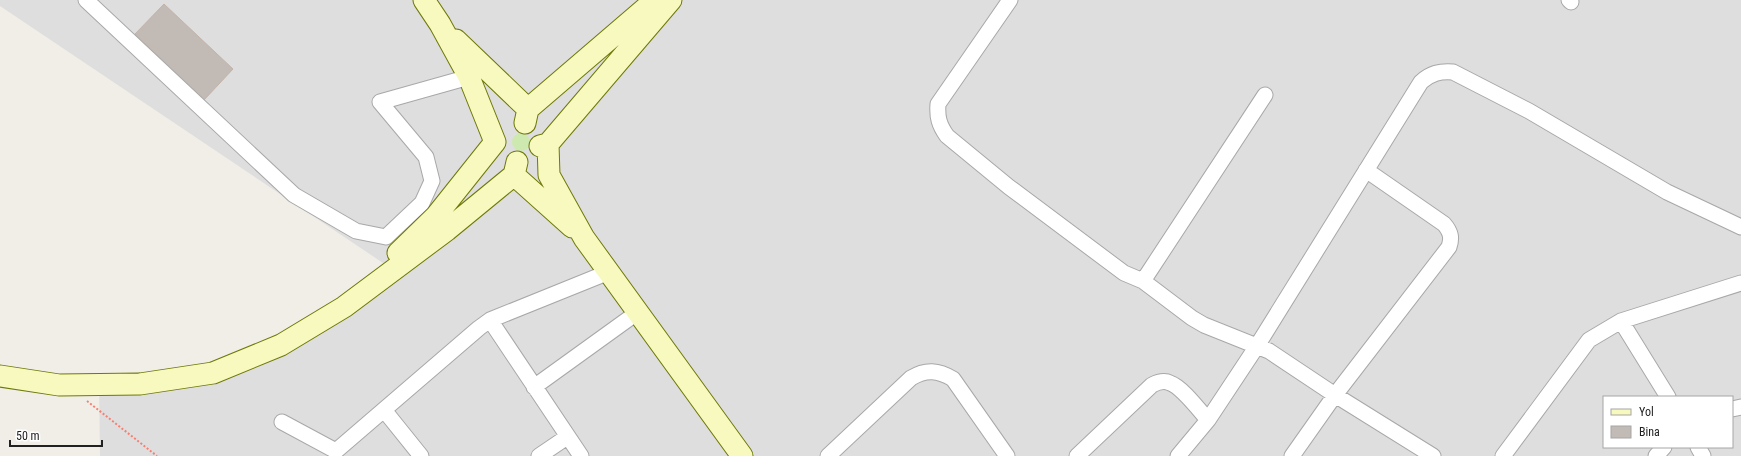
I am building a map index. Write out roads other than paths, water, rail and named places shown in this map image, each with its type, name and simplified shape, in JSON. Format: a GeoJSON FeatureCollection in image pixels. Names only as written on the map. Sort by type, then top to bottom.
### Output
{"type":"FeatureCollection","features":[{"type":"Feature","properties":{"kind":"street"},"geometry":{"type":"LineString","coordinates":[[86,0],[294,195],[356,231],[386,237],[422,203],[432,181],[426,157],[380,102],[469,77]]}},
{"type":"Feature","properties":{"kind":"street"},"geometry":{"type":"LineString","coordinates":[[424,0],[440,24],[469,77],[503,151],[515,168],[584,238]]}},
{"type":"Feature","properties":{"kind":"street"},"geometry":{"type":"LineString","coordinates":[[344,307],[436,216],[508,128],[526,116],[655,0]]}},
{"type":"Feature","properties":{"kind":"street"},"geometry":{"type":"LineString","coordinates":[[0,376],[66,385],[140,384],[213,373],[281,345],[344,307],[447,230],[515,168],[534,157],[671,0]]}},
{"type":"Feature","properties":{"kind":"street"},"geometry":{"type":"LineString","coordinates":[[1010,0],[938,104],[937,115],[939,125],[947,136],[1009,187],[1124,273],[1143,281],[1192,318],[1216,331],[1269,351],[1334,395],[1433,456]]}},
{"type":"Feature","properties":{"kind":"street"},"geometry":{"type":"LineString","coordinates":[[440,24],[526,116],[536,129],[544,145],[549,176],[584,238],[742,456]]}},
{"type":"Feature","properties":{"kind":"street"},"geometry":{"type":"LineString","coordinates":[[1178,456],[1208,420],[1257,346],[1421,82],[1428,76],[1436,73],[1453,72],[1529,111],[1668,192],[1741,227]]}},
{"type":"Feature","properties":{"kind":"street"},"geometry":{"type":"LineString","coordinates":[[1143,281],[1265,95]]}},
{"type":"Feature","properties":{"kind":"street"},"geometry":{"type":"LineString","coordinates":[[1292,456],[1334,395],[1449,247],[1451,241],[1448,229],[1444,224],[1366,170]]}},
{"type":"Feature","properties":{"kind":"street"},"geometry":{"type":"LineString","coordinates":[[282,422],[336,451],[490,320],[609,272]]}},
{"type":"Feature","properties":{"kind":"street"},"geometry":{"type":"LineString","coordinates":[[1503,456],[1589,340],[1621,321],[1741,283]]}},
{"type":"Feature","properties":{"kind":"street"},"geometry":{"type":"LineString","coordinates":[[534,387],[638,312]]}},
{"type":"Feature","properties":{"kind":"street"},"geometry":{"type":"LineString","coordinates":[[490,320],[581,456]]}},
{"type":"Feature","properties":{"kind":"street"},"geometry":{"type":"LineString","coordinates":[[1621,321],[1667,396]]}},
{"type":"Feature","properties":{"kind":"street"},"geometry":{"type":"LineString","coordinates":[[828,456],[912,378],[928,371],[944,373],[953,379],[1007,456]]}},
{"type":"Feature","properties":{"kind":"street"},"geometry":{"type":"LineString","coordinates":[[1077,456],[1152,385],[1158,382],[1165,381],[1177,386],[1208,420]]}},
{"type":"Feature","properties":{"kind":"street"},"geometry":{"type":"LineString","coordinates":[[384,410],[421,456]]}},
{"type":"Feature","properties":{"kind":"street"},"geometry":{"type":"LineString","coordinates":[[540,456],[567,437]]}},
{"type":"Feature","properties":{"kind":"street"},"geometry":{"type":"LineString","coordinates":[[1656,456],[1663,448]]}}]}
